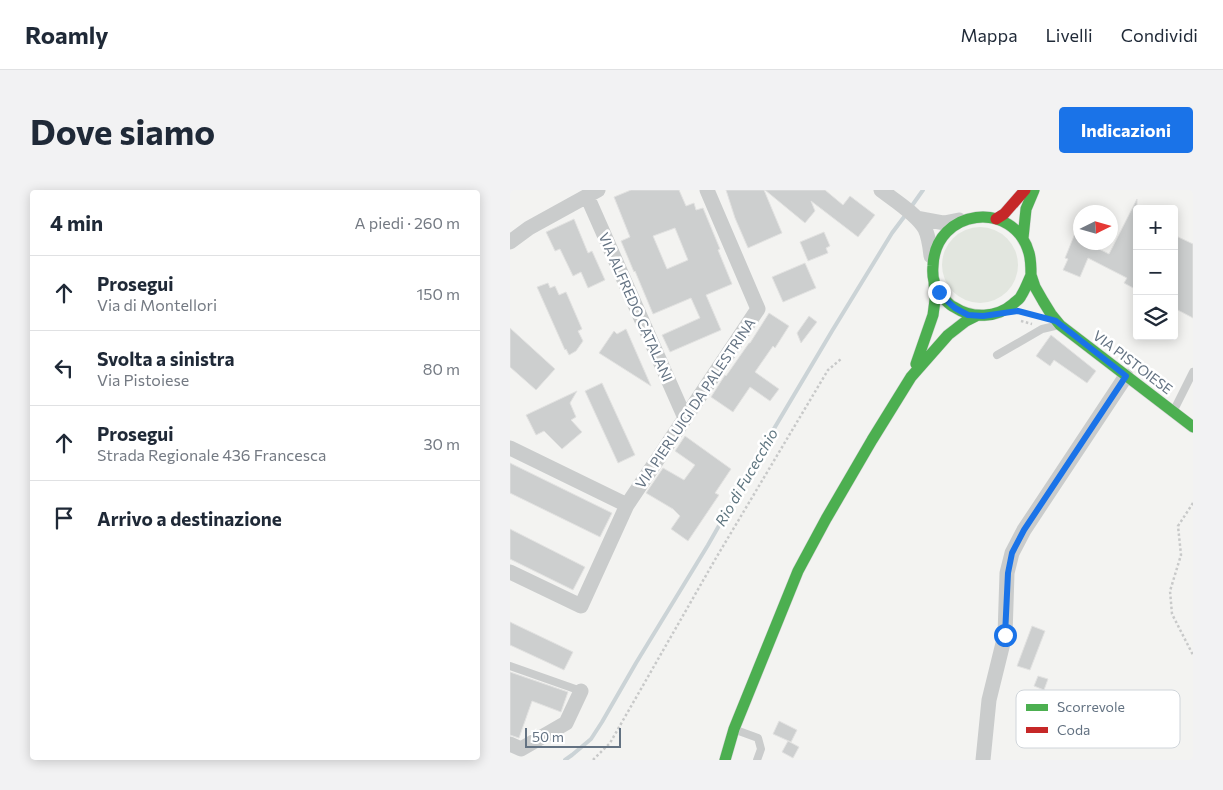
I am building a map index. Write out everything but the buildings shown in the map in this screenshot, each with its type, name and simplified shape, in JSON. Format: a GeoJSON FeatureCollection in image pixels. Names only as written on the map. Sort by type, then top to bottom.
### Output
{"type":"FeatureCollection","features":[{"type":"Feature","properties":{"kind":"main road"},"geometry":{"type":"LineString","coordinates":[[996,218],[1004,214],[1025,190]]}},
{"type":"Feature","properties":{"kind":"main road"},"geometry":{"type":"LineString","coordinates":[[1023,238],[1026,209],[1034,190]]}},
{"type":"Feature","properties":{"kind":"main road"},"geometry":{"type":"LineString","coordinates":[[911,377],[933,314],[935,300],[932,262],[936,248],[942,236],[953,226],[965,219],[975,217],[996,218],[1011,226],[1023,238],[1030,256],[1032,262],[1029,284],[1020,299],[998,314]]}},
{"type":"Feature","properties":{"kind":"main road","name":"VIA PISTOIESE"},"geometry":{"type":"LineString","coordinates":[[1031,275],[1035,288],[1058,323]]}},
{"type":"Feature","properties":{"kind":"main road"},"geometry":{"type":"LineString","coordinates":[[934,278],[939,292],[949,304],[962,312],[976,316],[990,316],[1018,311]]}},
{"type":"Feature","properties":{"kind":"main road"},"geometry":{"type":"LineString","coordinates":[[725,760],[734,730],[798,572],[826,519],[911,377],[948,336],[966,321],[976,316]]}},
{"type":"Feature","properties":{"kind":"main road","name":"VIA PISTOIESE"},"geometry":{"type":"LineString","coordinates":[[1040,316],[1058,323],[1193,427]]}},
{"type":"Feature","properties":{"kind":"street","name":"VIA PIERLUIGI DA PALESTRINA"},"geometry":{"type":"LineString","coordinates":[[510,572],[581,606],[627,505],[758,308],[707,190]]}},
{"type":"Feature","properties":{"kind":"street","name":"VIA ALFREDO CATALANI"},"geometry":{"type":"LineString","coordinates":[[592,193],[685,418]]}},
{"type":"Feature","properties":{"kind":"street"},"geometry":{"type":"LineString","coordinates":[[510,242],[529,228],[592,193]]}},
{"type":"Feature","properties":{"kind":"street"},"geometry":{"type":"LineString","coordinates":[[887,194],[917,218],[925,228],[932,262]]}},
{"type":"Feature","properties":{"kind":"street"},"geometry":{"type":"LineString","coordinates":[[917,218],[944,223],[965,219]]}},
{"type":"Feature","properties":{"kind":"street"},"geometry":{"type":"LineString","coordinates":[[983,760],[989,700],[1005,635],[1008,573],[1012,553],[1024,530],[1126,376]]}},
{"type":"Feature","properties":{"kind":"street"},"geometry":{"type":"LineString","coordinates":[[510,448],[627,505]]}},
{"type":"Feature","properties":{"kind":"street"},"geometry":{"type":"LineString","coordinates":[[510,744],[521,749],[566,723],[582,691]]}},
{"type":"Feature","properties":{"kind":"lane"},"geometry":{"type":"LineString","coordinates":[[997,355],[1042,329],[1058,323]]}},
{"type":"Feature","properties":{"kind":"lane"},"geometry":{"type":"LineString","coordinates":[[1173,412],[1193,372]]}},
{"type":"Feature","properties":{"kind":"lane"},"geometry":{"type":"LineString","coordinates":[[510,666],[582,691]]}},
{"type":"Feature","properties":{"kind":"lane"},"geometry":{"type":"LineString","coordinates":[[734,730],[758,738],[761,749],[757,760]]}},
{"type":"Feature","properties":{"kind":"path"},"geometry":{"type":"LineString","coordinates":[[594,760],[610,743],[716,558],[828,370],[841,359]]}},
{"type":"Feature","properties":{"kind":"path"},"geometry":{"type":"LineString","coordinates":[[1193,503],[1178,526],[1182,555],[1170,591],[1172,614],[1193,655]]}},
{"type":"Feature","properties":{"kind":"shaded area"},"geometry":{"type":"Polygon","coordinates":[[[980,227],[994,230],[1007,238],[1015,251],[1018,265],[1015,279],[1007,292],[994,300],[980,303],[966,300],[953,292],[945,279],[942,265],[945,251],[953,238],[966,230],[980,227]]]}},
{"type":"Feature","properties":{"kind":"waterway","name":"Rio di Fucecchio"},"geometry":{"type":"LineString","coordinates":[[911,207],[923,190]]}},
{"type":"Feature","properties":{"kind":"waterway","name":"Rio di Fucecchio"},"geometry":{"type":"LineString","coordinates":[[565,760],[591,739],[602,722],[708,545],[832,331],[892,233],[907,213]]}},
{"type":"Feature","properties":{"kind":"traffic: fast"},"geometry":{"type":"LineString","coordinates":[[1023,238],[1026,209],[1034,190]]}},
{"type":"Feature","properties":{"kind":"traffic: fast"},"geometry":{"type":"LineString","coordinates":[[1031,275],[1020,297],[1007,309],[992,314],[976,315],[961,311],[942,297],[934,282],[933,266],[937,247],[947,232],[960,222],[976,218],[993,218],[1008,224],[1021,236],[1029,253],[1031,275],[1035,287],[1060,325],[1193,427]]}},
{"type":"Feature","properties":{"kind":"traffic: fast"},"geometry":{"type":"LineString","coordinates":[[916,364],[933,315],[935,300],[934,280]]}},
{"type":"Feature","properties":{"kind":"traffic: fast"},"geometry":{"type":"LineString","coordinates":[[725,760],[734,729],[798,571],[826,519],[911,377],[948,335],[976,316]]}},
{"type":"Feature","properties":{"kind":"traffic: jam"},"geometry":{"type":"LineString","coordinates":[[996,219],[1004,214],[1025,190]]}},
{"type":"Feature","properties":{"kind":"route"},"geometry":{"type":"LineString","coordinates":[[939,292],[949,304],[968,315],[990,316],[1018,311],[1056,321],[1126,376],[1024,530],[1012,553],[1008,573],[1005,635]]}}]}
